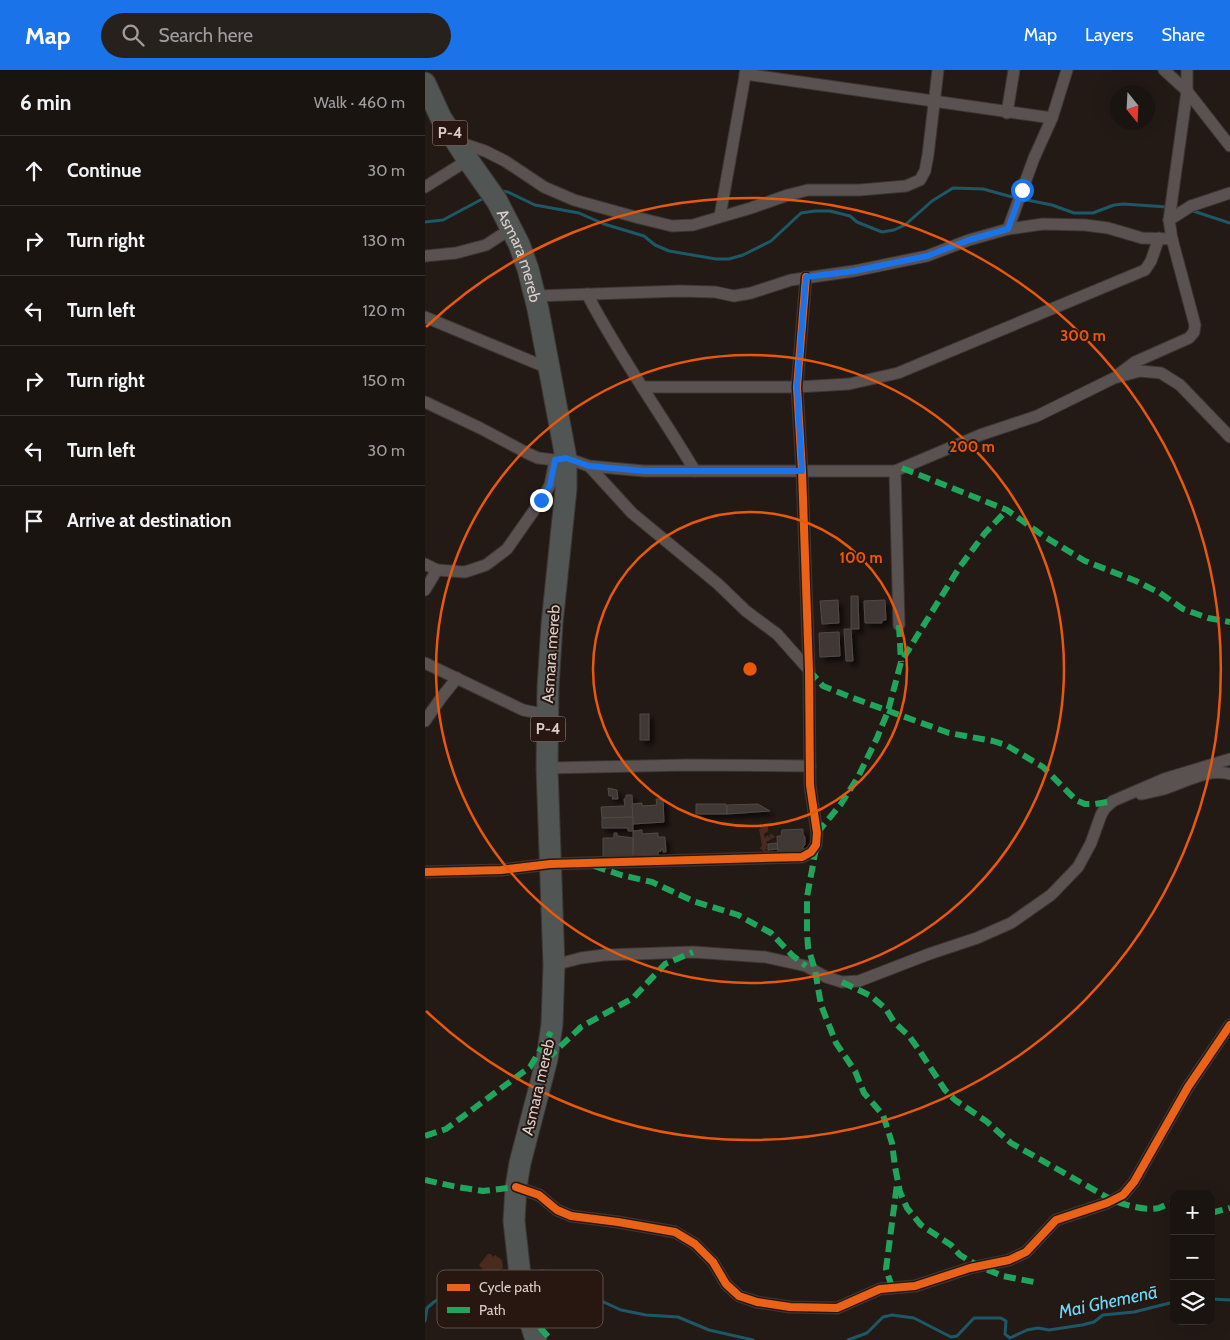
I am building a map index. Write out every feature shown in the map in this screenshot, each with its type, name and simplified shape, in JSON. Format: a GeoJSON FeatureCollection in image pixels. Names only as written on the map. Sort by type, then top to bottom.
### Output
{"type":"FeatureCollection","features":[{"type":"Feature","properties":{"kind":"highway","name":"Asmara mereb"},"geometry":{"type":"LineString","coordinates":[[425,83],[441,118],[468,160],[483,179],[512,228],[528,269],[550,369],[560,459],[566,488],[549,660],[547,768],[554,965],[552,1024],[547,1059],[520,1163],[516,1187],[514,1221],[520,1270]]}},
{"type":"Feature","properties":{"kind":"highway","name":"Asmara mereb"},"geometry":{"type":"LineString","coordinates":[[532,1328],[536,1340]]}},
{"type":"Feature","properties":{"kind":"street"},"geometry":{"type":"LineString","coordinates":[[456,142],[485,151],[505,161],[544,187],[574,200],[672,226],[693,225],[808,190],[860,190],[906,186],[920,180],[925,170],[928,155],[938,70]]}},
{"type":"Feature","properties":{"kind":"street"},"geometry":{"type":"LineString","coordinates":[[1007,113],[1013,70]]}},
{"type":"Feature","properties":{"kind":"street"},"geometry":{"type":"LineString","coordinates":[[1008,229],[1034,158],[1052,118],[1067,70]]}},
{"type":"Feature","properties":{"kind":"street"},"geometry":{"type":"LineString","coordinates":[[1164,70],[1187,90],[1230,146]]}},
{"type":"Feature","properties":{"kind":"street"},"geometry":{"type":"LineString","coordinates":[[425,402],[538,458],[560,459],[589,466],[645,471],[895,471],[980,435],[1037,416],[1114,378],[1135,362],[1189,338],[1194,332],[1195,325],[1172,239],[1169,220],[1187,90],[1187,70]]}},
{"type":"Feature","properties":{"kind":"street"},"geometry":{"type":"LineString","coordinates":[[720,216],[746,72],[933,102],[1052,118]]}},
{"type":"Feature","properties":{"kind":"street"},"geometry":{"type":"LineString","coordinates":[[425,187],[468,160]]}},
{"type":"Feature","properties":{"kind":"street"},"geometry":{"type":"LineString","coordinates":[[1169,220],[1191,206],[1230,193]]}},
{"type":"Feature","properties":{"kind":"street"},"geometry":{"type":"LineString","coordinates":[[535,296],[680,291],[715,292],[734,296],[751,293],[791,280],[854,271],[927,256],[969,240],[1008,229],[1043,224],[1085,225],[1108,228],[1142,238],[1172,239]]}},
{"type":"Feature","properties":{"kind":"street"},"geometry":{"type":"LineString","coordinates":[[425,256],[456,252],[486,245],[512,228]]}},
{"type":"Feature","properties":{"kind":"street"},"geometry":{"type":"LineString","coordinates":[[643,387],[849,384],[898,373],[1145,270],[1151,261],[1159,238]]}},
{"type":"Feature","properties":{"kind":"street"},"geometry":{"type":"LineString","coordinates":[[425,872],[501,870],[550,864],[802,857],[811,852],[816,845],[817,839],[810,785],[809,670],[797,386],[806,277]]}},
{"type":"Feature","properties":{"kind":"street"},"geometry":{"type":"LineString","coordinates":[[587,294],[625,362],[643,387],[695,472]]}},
{"type":"Feature","properties":{"kind":"street"},"geometry":{"type":"LineString","coordinates":[[425,317],[550,369]]}},
{"type":"Feature","properties":{"kind":"street"},"geometry":{"type":"LineString","coordinates":[[1114,378],[1140,371],[1161,374],[1180,385],[1230,437]]}},
{"type":"Feature","properties":{"kind":"street"},"geometry":{"type":"LineString","coordinates":[[425,564],[437,570],[465,572],[486,566],[507,550],[550,485],[560,459]]}},
{"type":"Feature","properties":{"kind":"street"},"geometry":{"type":"LineString","coordinates":[[589,466],[632,513],[717,584],[746,611],[777,634],[809,670]]}},
{"type":"Feature","properties":{"kind":"street"},"geometry":{"type":"LineString","coordinates":[[895,471],[899,625]]}},
{"type":"Feature","properties":{"kind":"street"},"geometry":{"type":"LineString","coordinates":[[425,590],[437,570]]}},
{"type":"Feature","properties":{"kind":"street"},"geometry":{"type":"LineString","coordinates":[[425,663],[523,710],[548,716]]}},
{"type":"Feature","properties":{"kind":"street"},"geometry":{"type":"LineString","coordinates":[[425,722],[457,678]]}},
{"type":"Feature","properties":{"kind":"street"},"geometry":{"type":"LineString","coordinates":[[554,965],[581,958],[604,955],[693,952],[765,957],[806,966],[826,977],[842,982],[859,981],[977,938],[1011,923],[1051,895],[1078,867],[1091,843],[1101,815],[1113,800],[1164,779],[1230,759]]}},
{"type":"Feature","properties":{"kind":"street"},"geometry":{"type":"LineString","coordinates":[[547,768],[687,765],[810,766]]}},
{"type":"Feature","properties":{"kind":"street"},"geometry":{"type":"LineString","coordinates":[[1113,800],[1165,788],[1204,774],[1218,771],[1230,774]]}},
{"type":"Feature","properties":{"kind":"street"},"geometry":{"type":"LineString","coordinates":[[516,1187],[539,1195],[557,1210],[571,1216],[675,1232],[695,1244],[713,1262],[725,1284],[739,1296],[757,1302],[790,1307],[837,1308],[880,1289],[915,1286],[970,1268],[1009,1260],[1026,1252],[1056,1220],[1123,1195],[1134,1182],[1188,1087],[1230,1025]]}},
{"type":"Feature","properties":{"kind":"shaded area"},"geometry":{"type":"Polygon","coordinates":[[[760,824],[768,825],[768,831],[764,834],[765,838],[767,835],[771,839],[769,835],[772,834],[775,837],[766,842],[768,850],[765,849],[765,851],[769,850],[769,854],[766,854],[760,848],[762,846],[759,829],[762,829],[760,824]]]}},
{"type":"Feature","properties":{"kind":"shaded area"},"geometry":{"type":"Polygon","coordinates":[[[488,1254],[491,1254],[493,1257],[495,1255],[502,1260],[503,1269],[484,1270],[479,1265],[488,1254]]]}},
{"type":"Feature","properties":{"kind":"building"},"geometry":{"type":"Polygon","coordinates":[[[851,596],[858,596],[859,629],[851,629],[851,596]]]}},
{"type":"Feature","properties":{"kind":"building"},"geometry":{"type":"Polygon","coordinates":[[[838,600],[839,623],[822,624],[820,601],[838,600]]]}},
{"type":"Feature","properties":{"kind":"building"},"geometry":{"type":"Polygon","coordinates":[[[885,600],[886,620],[882,620],[882,623],[865,623],[864,601],[885,600]]]}},
{"type":"Feature","properties":{"kind":"building"},"geometry":{"type":"Polygon","coordinates":[[[844,629],[851,629],[853,661],[846,661],[844,629]]]}},
{"type":"Feature","properties":{"kind":"building"},"geometry":{"type":"Polygon","coordinates":[[[839,632],[840,656],[820,657],[819,633],[839,632]]]}},
{"type":"Feature","properties":{"kind":"building"},"geometry":{"type":"Polygon","coordinates":[[[640,714],[649,714],[649,740],[640,740],[640,714]]]}},
{"type":"Feature","properties":{"kind":"building"},"geometry":{"type":"Polygon","coordinates":[[[608,788],[617,790],[618,799],[612,799],[613,796],[609,796],[608,788]]]}},
{"type":"Feature","properties":{"kind":"building"},"geometry":{"type":"Polygon","coordinates":[[[626,795],[632,795],[633,817],[602,818],[601,807],[625,806],[624,799],[626,795]]]}},
{"type":"Feature","properties":{"kind":"building"},"geometry":{"type":"Polygon","coordinates":[[[656,799],[663,799],[664,822],[633,824],[632,804],[642,803],[642,806],[657,805],[656,799]]]}},
{"type":"Feature","properties":{"kind":"building"},"geometry":{"type":"Polygon","coordinates":[[[696,804],[726,804],[727,814],[696,814],[696,804]]]}},
{"type":"Feature","properties":{"kind":"building"},"geometry":{"type":"Polygon","coordinates":[[[758,804],[770,811],[727,814],[727,805],[758,804]]]}},
{"type":"Feature","properties":{"kind":"building"},"geometry":{"type":"Polygon","coordinates":[[[633,817],[633,831],[628,831],[628,828],[602,828],[602,818],[633,817]]]}},
{"type":"Feature","properties":{"kind":"building"},"geometry":{"type":"Polygon","coordinates":[[[803,829],[805,845],[803,851],[778,853],[777,836],[781,836],[782,830],[803,829]]]}},
{"type":"Feature","properties":{"kind":"building"},"geometry":{"type":"Polygon","coordinates":[[[642,830],[642,834],[658,833],[658,837],[665,837],[666,852],[663,852],[663,849],[661,849],[658,852],[658,859],[650,859],[650,855],[642,855],[642,860],[633,860],[633,831],[642,830]]]}},
{"type":"Feature","properties":{"kind":"building"},"geometry":{"type":"Polygon","coordinates":[[[614,833],[617,833],[617,836],[633,838],[633,860],[603,861],[603,838],[614,838],[614,833]]]}},
{"type":"Feature","properties":{"kind":"building"},"geometry":{"type":"Polygon","coordinates":[[[777,843],[778,849],[768,850],[768,844],[777,843]]]}},
{"type":"Feature","properties":{"kind":"waterway"},"geometry":{"type":"LineString","coordinates":[[501,191],[508,192],[535,205],[579,213],[604,224],[644,236],[655,245],[669,251],[716,259],[729,259],[743,255],[771,241],[801,213],[830,211],[850,216],[857,222],[882,232],[894,230],[905,225],[932,201],[953,188],[983,189],[1016,198]]}},
{"type":"Feature","properties":{"kind":"waterway"},"geometry":{"type":"LineString","coordinates":[[425,222],[443,220],[486,197]]}},
{"type":"Feature","properties":{"kind":"waterway"},"geometry":{"type":"LineString","coordinates":[[1022,199],[1052,205],[1074,213],[1093,213],[1114,205],[1123,204],[1182,208]]}},
{"type":"Feature","properties":{"kind":"waterway"},"geometry":{"type":"LineString","coordinates":[[1190,210],[1230,223]]}},
{"type":"Feature","properties":{"kind":"waterway","name":"Mai Ghemenā"},"geometry":{"type":"LineString","coordinates":[[1215,1299],[1230,1300]]}},
{"type":"Feature","properties":{"kind":"waterway","name":"Mai Ghemenā"},"geometry":{"type":"LineString","coordinates":[[425,1321],[427,1308],[437,1300]]}},
{"type":"Feature","properties":{"kind":"waterway","name":"Mai Ghemenā"},"geometry":{"type":"LineString","coordinates":[[603,1302],[621,1310],[646,1315],[678,1317],[709,1330],[753,1340]]}},
{"type":"Feature","properties":{"kind":"waterway","name":"Mai Ghemenā"},"geometry":{"type":"LineString","coordinates":[[848,1340],[867,1333],[883,1317],[892,1315],[914,1318],[951,1337],[957,1336],[974,1318],[1001,1318],[1006,1321],[1005,1334],[1010,1338],[1027,1330],[1038,1328],[1049,1330],[1082,1325],[1094,1322],[1103,1315],[1134,1312],[1170,1303]]}},
{"type":"Feature","properties":{"kind":"marked path"},"geometry":{"type":"LineString","coordinates":[[902,468],[1007,510],[1045,537],[1085,561],[1136,581],[1160,593],[1183,609],[1208,618],[1230,622]]}},
{"type":"Feature","properties":{"kind":"marked path"},"geometry":{"type":"LineString","coordinates":[[817,833],[841,804],[858,777],[888,711],[901,662],[959,568],[985,533],[1007,510]]}},
{"type":"Feature","properties":{"kind":"marked path"},"geometry":{"type":"LineString","coordinates":[[899,625],[901,662]]}},
{"type":"Feature","properties":{"kind":"marked path"},"geometry":{"type":"LineString","coordinates":[[809,670],[823,686],[853,698],[949,733],[1006,745],[1043,767],[1076,800],[1085,804],[1113,801]]}},
{"type":"Feature","properties":{"kind":"marked path"},"geometry":{"type":"LineString","coordinates":[[816,848],[807,897],[807,932],[808,947],[815,970],[821,1005],[836,1043],[855,1071],[864,1093],[883,1115],[892,1143],[900,1192],[907,1208],[921,1225],[951,1245],[960,1255],[980,1267],[1003,1276],[1039,1283]]}},
{"type":"Feature","properties":{"kind":"marked path"},"geometry":{"type":"LineString","coordinates":[[594,866],[652,882],[693,901],[738,915],[771,933],[792,955],[806,966]]}},
{"type":"Feature","properties":{"kind":"marked path"},"geometry":{"type":"LineString","coordinates":[[547,1059],[581,1027],[633,998],[665,964],[693,952]]}},
{"type":"Feature","properties":{"kind":"marked path"},"geometry":{"type":"LineString","coordinates":[[842,982],[871,996],[886,1009],[894,1022],[909,1036],[945,1090],[955,1100],[986,1121],[1011,1143],[1112,1200],[1129,1206],[1147,1209],[1159,1208],[1170,1204]]}},
{"type":"Feature","properties":{"kind":"marked path"},"geometry":{"type":"LineString","coordinates":[[425,1136],[446,1129],[530,1067],[551,1032]]}},
{"type":"Feature","properties":{"kind":"marked path"},"geometry":{"type":"LineString","coordinates":[[425,1180],[483,1191],[516,1187]]}},
{"type":"Feature","properties":{"kind":"marked path"},"geometry":{"type":"LineString","coordinates":[[892,1287],[886,1269],[897,1184]]}},
{"type":"Feature","properties":{"kind":"marked path"},"geometry":{"type":"LineString","coordinates":[[1215,1212],[1230,1208]]}},
{"type":"Feature","properties":{"kind":"marked path"},"geometry":{"type":"LineString","coordinates":[[540,1328],[551,1340]]}},
{"type":"Feature","properties":{"kind":"cycle path"},"geometry":{"type":"LineString","coordinates":[[425,872],[501,870],[550,864],[802,857],[811,852],[816,845],[817,833],[810,785],[809,670],[797,387],[806,277]]}},
{"type":"Feature","properties":{"kind":"cycle path"},"geometry":{"type":"LineString","coordinates":[[516,1187],[539,1195],[557,1210],[571,1216],[675,1232],[695,1244],[713,1262],[726,1284],[739,1296],[757,1302],[790,1307],[837,1308],[880,1289],[915,1286],[970,1268],[1009,1260],[1026,1252],[1056,1220],[1107,1203],[1123,1195],[1134,1182],[1188,1087],[1230,1025]]}},
{"type":"Feature","properties":{"kind":"route"},"geometry":{"type":"LineString","coordinates":[[541,500],[550,485],[555,460],[566,458],[589,466],[645,471],[802,471],[797,386],[806,277],[854,271],[927,256],[969,240],[1008,229],[1022,190]]}}]}
